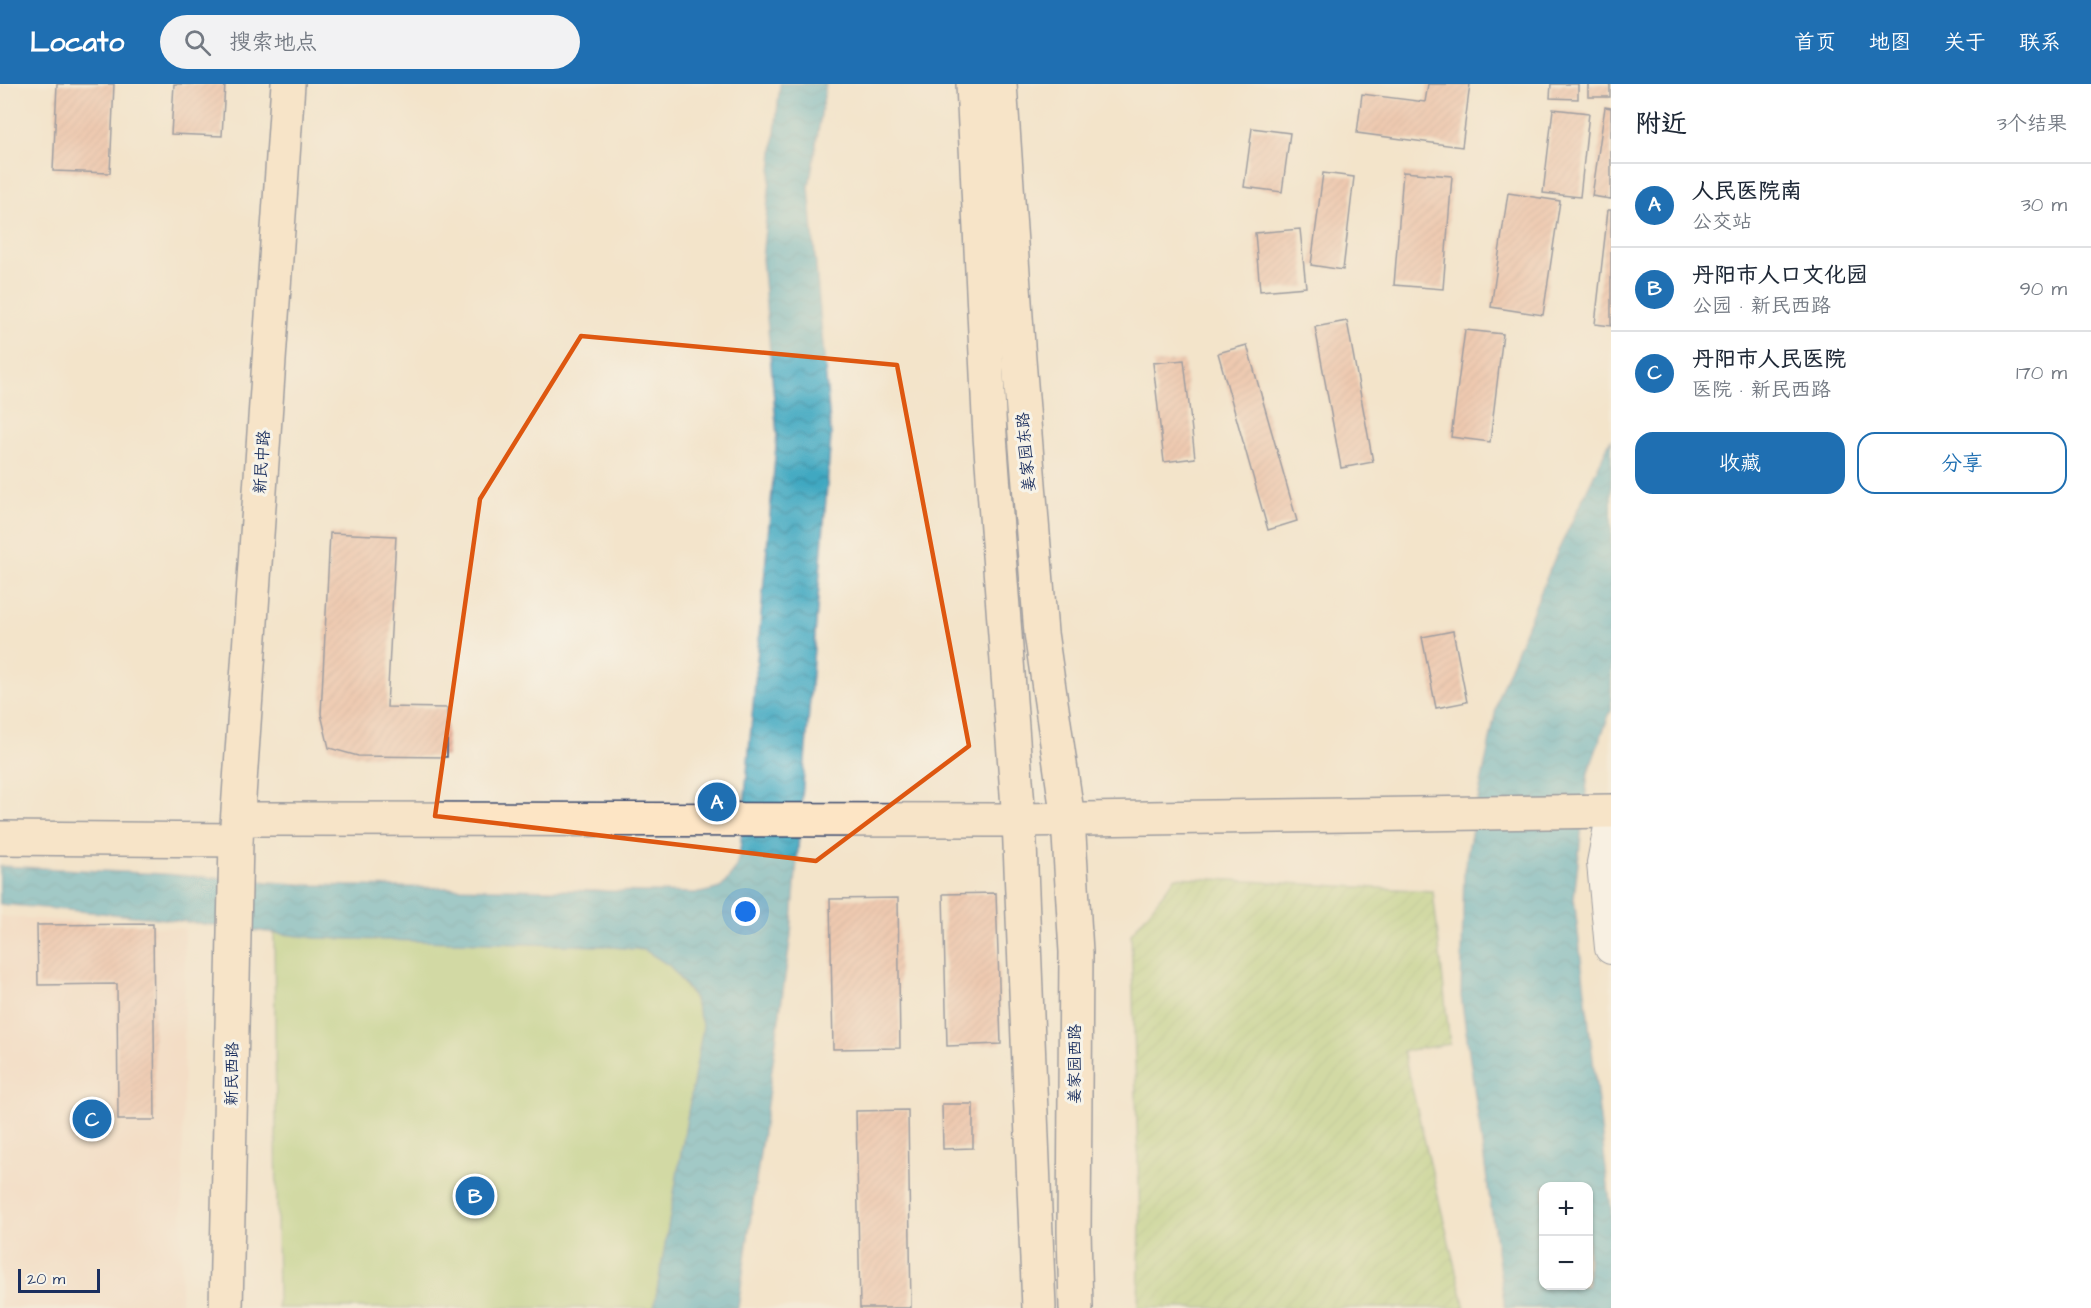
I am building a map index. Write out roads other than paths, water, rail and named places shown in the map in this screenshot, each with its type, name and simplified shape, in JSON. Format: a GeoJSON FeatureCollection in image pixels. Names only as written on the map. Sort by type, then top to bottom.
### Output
{"type":"FeatureCollection","features":[{"type":"Feature","properties":{"kind":"street","name":"新民中路"},"geometry":{"type":"LineString","coordinates":[[237,838],[288,84]]}},
{"type":"Feature","properties":{"kind":"street","name":"姜家园东路"},"geometry":{"type":"LineString","coordinates":[[973,84],[990,436],[1019,820]]}},
{"type":"Feature","properties":{"kind":"street","name":"姜家园东路"},"geometry":{"type":"LineString","coordinates":[[1000,84],[1018,360],[1041,633],[1068,819]]}},
{"type":"Feature","properties":{"kind":"street"},"geometry":{"type":"LineString","coordinates":[[0,838],[237,838],[708,820],[1019,820],[1450,813],[1602,814],[1603,863],[1611,948]]}},
{"type":"Feature","properties":{"kind":"street","name":"姜家园西路"},"geometry":{"type":"LineString","coordinates":[[1068,819],[1076,952],[1074,1231],[1076,1308]]}},
{"type":"Feature","properties":{"kind":"street"},"geometry":{"type":"LineString","coordinates":[[1019,820],[1040,1308]]}},
{"type":"Feature","properties":{"kind":"street","name":"新民西路"},"geometry":{"type":"LineString","coordinates":[[226,1308],[237,838]]}},
{"type":"Feature","properties":{"kind":"water"},"geometry":{"type":"Polygon","coordinates":[[[780,84],[826,84],[809,187],[831,436],[791,935],[738,1308],[654,1308],[703,1027],[693,995],[670,966],[645,950],[602,946],[316,938],[156,918],[0,904],[0,866],[164,874],[311,885],[700,893],[721,888],[735,870],[740,852],[777,435],[762,258],[780,84]]]}},
{"type":"Feature","properties":{"kind":"water"},"geometry":{"type":"Polygon","coordinates":[[[1611,439],[1611,709],[1588,773],[1574,898],[1611,1212],[1611,1308],[1505,1308],[1461,996],[1464,870],[1499,694],[1555,557],[1611,439]]]}},
{"type":"Feature","properties":{"kind":"place","name":"人民医院南"},"geometry":{"type":"Point","coordinates":[717,802]}},
{"type":"Feature","properties":{"kind":"place","name":"丹阳市人民医院"},"geometry":{"type":"Point","coordinates":[92,1119]}},
{"type":"Feature","properties":{"kind":"place","name":"丹阳市人口文化园"},"geometry":{"type":"Point","coordinates":[475,1196]}}]}
